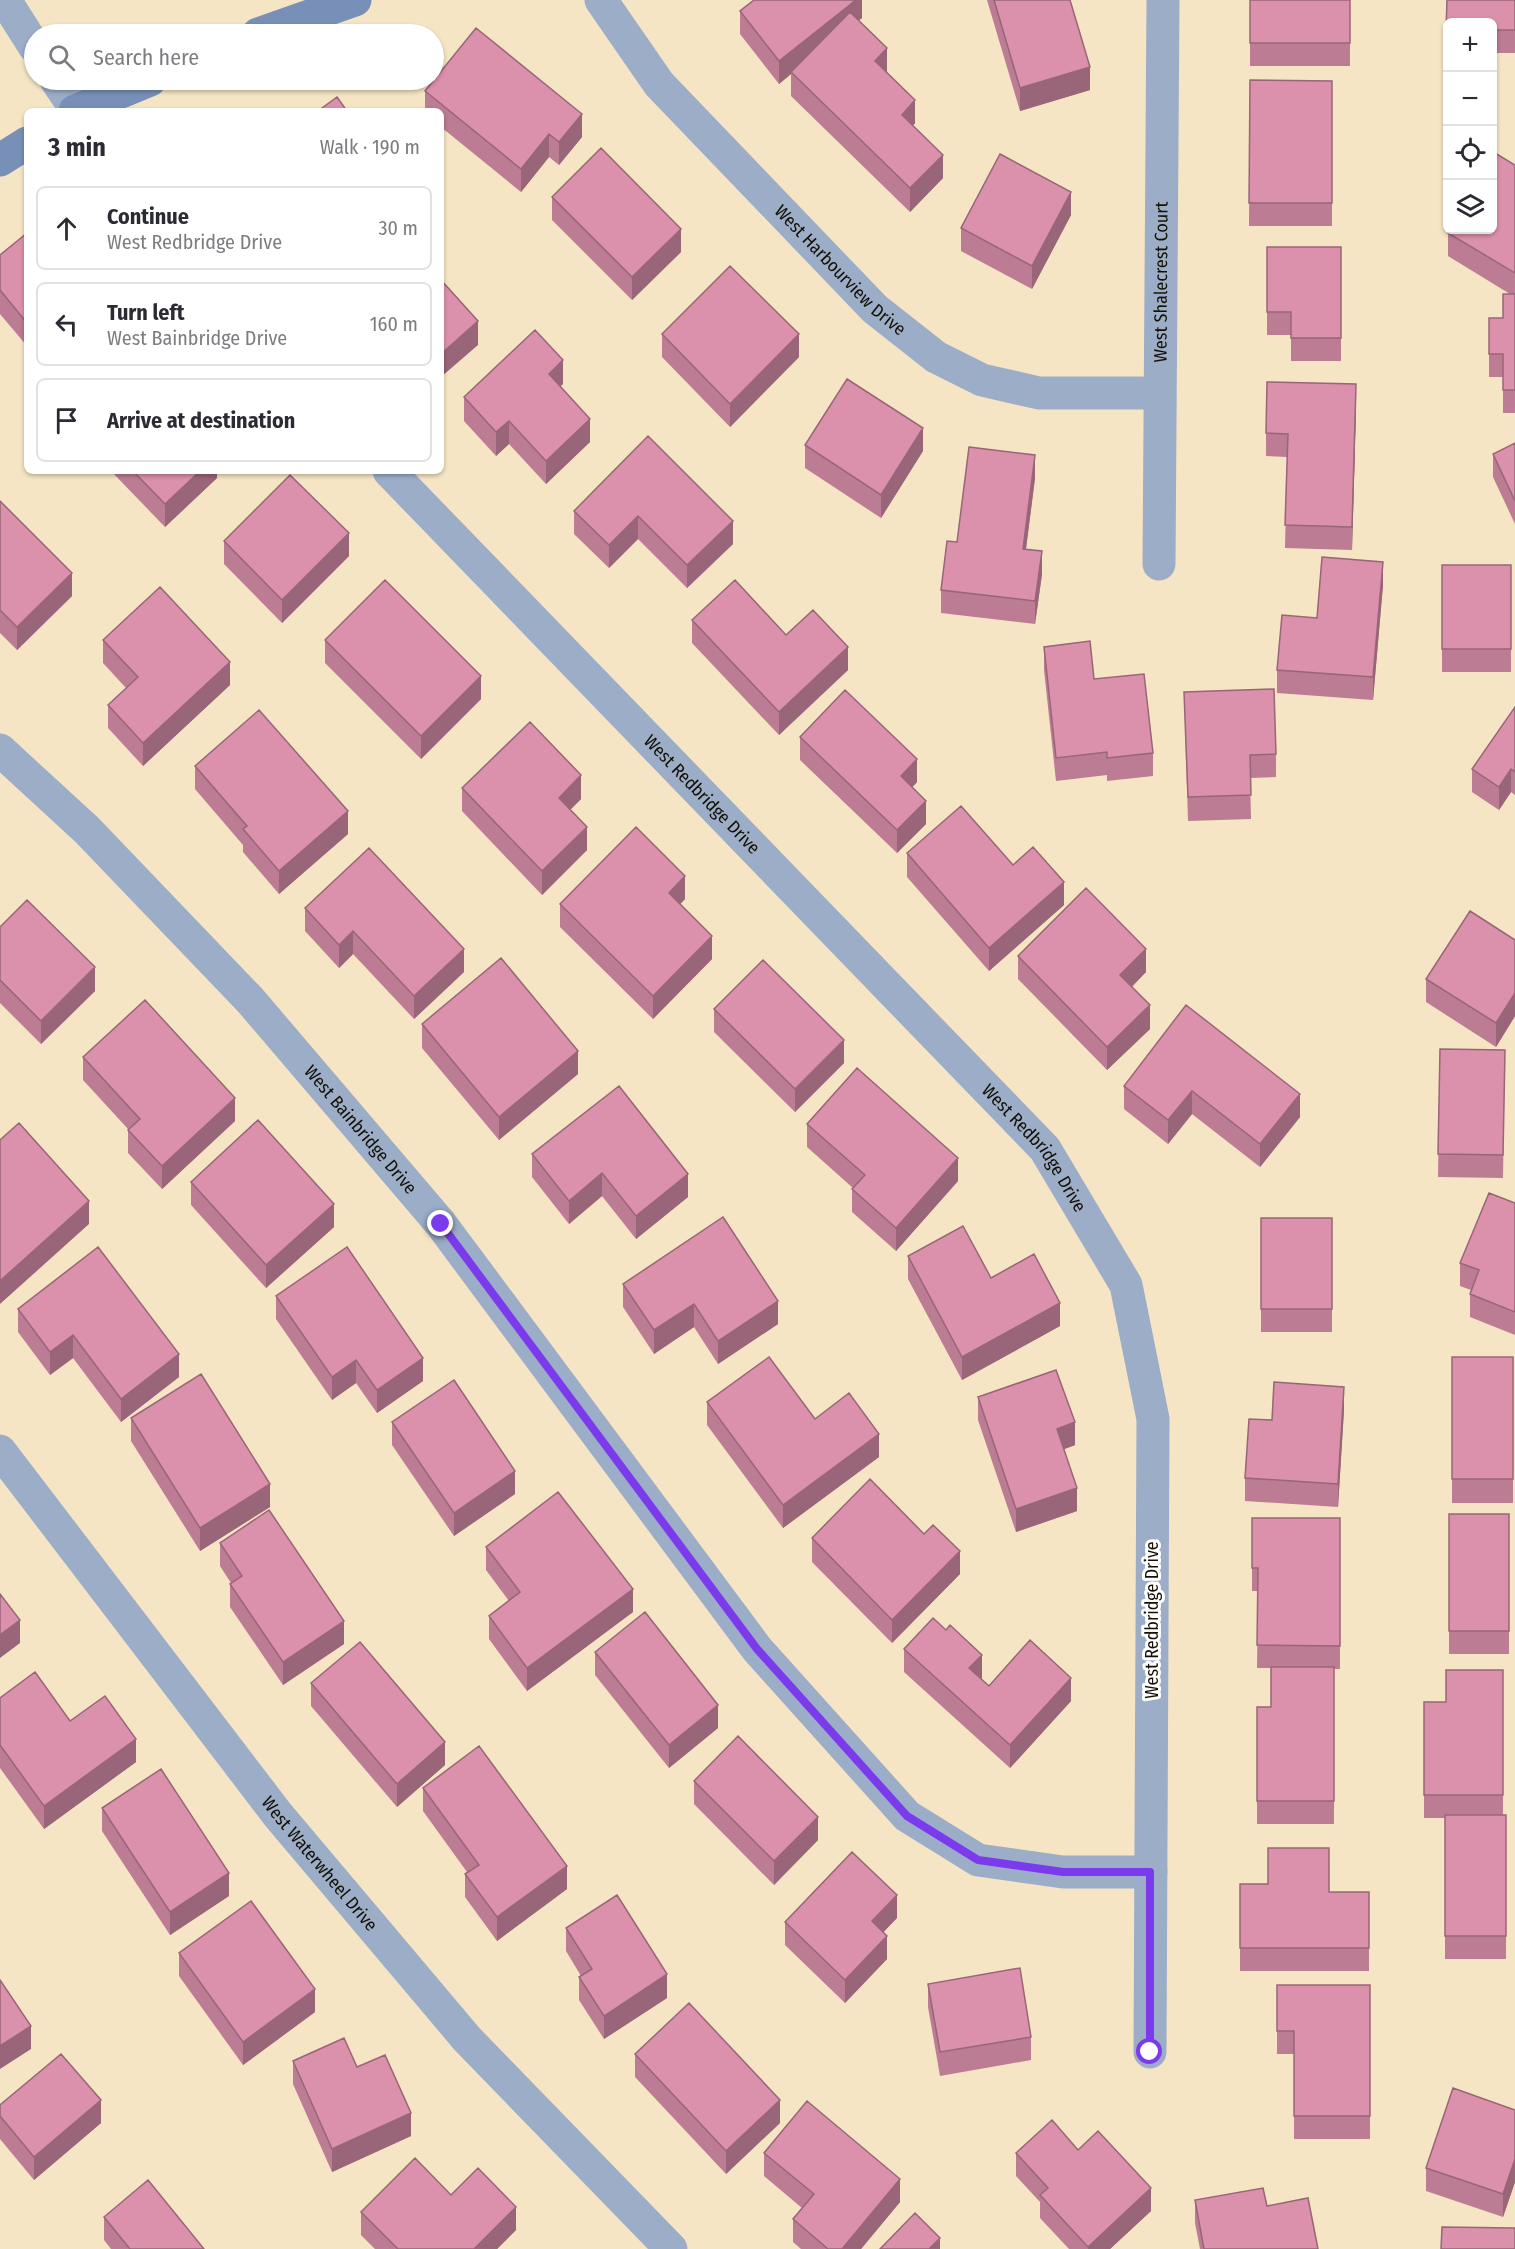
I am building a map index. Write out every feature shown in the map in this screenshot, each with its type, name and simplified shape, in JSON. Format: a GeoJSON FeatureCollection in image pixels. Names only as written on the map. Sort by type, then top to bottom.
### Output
{"type":"FeatureCollection","features":[{"type":"Feature","properties":{"kind":"street"},"geometry":{"type":"LineString","coordinates":[[5,0],[24,30]]}},
{"type":"Feature","properties":{"kind":"street"},"geometry":{"type":"LineString","coordinates":[[287,24],[355,0]]}},
{"type":"Feature","properties":{"kind":"street","name":"West Harbourview Drive"},"geometry":{"type":"LineString","coordinates":[[601,0],[659,84],[875,309],[936,357],[982,380],[1039,393],[1159,393]]}},
{"type":"Feature","properties":{"kind":"street","name":"West Shalecrest Court"},"geometry":{"type":"LineString","coordinates":[[1159,564],[1162,0]]}},
{"type":"Feature","properties":{"kind":"street"},"geometry":{"type":"LineString","coordinates":[[62,90],[74,108]]}},
{"type":"Feature","properties":{"kind":"street"},"geometry":{"type":"LineString","coordinates":[[83,108],[126,90]]}},
{"type":"Feature","properties":{"kind":"street"},"geometry":{"type":"LineString","coordinates":[[0,160],[24,145]]}},
{"type":"Feature","properties":{"kind":"street","name":"West Redbridge Drive"},"geometry":{"type":"LineString","coordinates":[[392,474],[1045,1149],[1126,1285],[1153,1419],[1150,2052]]}},
{"type":"Feature","properties":{"kind":"street","name":"West Bainbridge Drive"},"geometry":{"type":"LineString","coordinates":[[0,750],[87,830],[250,1000],[441,1224],[757,1649],[907,1816],[978,1860],[1063,1872],[1150,1872]]}},
{"type":"Feature","properties":{"kind":"street","name":"West Waterwheel Drive"},"geometry":{"type":"LineString","coordinates":[[0,1451],[278,1815],[466,2039],[671,2249]]}},
{"type":"Feature","properties":{"kind":"building"},"geometry":{"type":"Polygon","coordinates":[[[754,0],[856,0],[779,61],[740,11],[754,0]]]}},
{"type":"Feature","properties":{"kind":"building"},"geometry":{"type":"Polygon","coordinates":[[[994,0],[1070,0],[1090,67],[1020,88],[994,0]]]}},
{"type":"Feature","properties":{"kind":"building"},"geometry":{"type":"Polygon","coordinates":[[[1250,0],[1350,0],[1350,43],[1250,43],[1250,0]]]}},
{"type":"Feature","properties":{"kind":"building"},"geometry":{"type":"Polygon","coordinates":[[[1447,0],[1515,0],[1515,30],[1497,30],[1497,18],[1446,18],[1447,0]]]}},
{"type":"Feature","properties":{"kind":"building"},"geometry":{"type":"Polygon","coordinates":[[[850,12],[887,48],[875,61],[915,100],[902,115],[943,155],[910,188],[791,72],[850,12]]]}},
{"type":"Feature","properties":{"kind":"building"},"geometry":{"type":"Polygon","coordinates":[[[476,28],[582,114],[559,142],[549,134],[521,169],[425,91],[444,90],[444,68],[476,28]]]}},
{"type":"Feature","properties":{"kind":"building"},"geometry":{"type":"Polygon","coordinates":[[[1250,80],[1332,81],[1332,203],[1249,203],[1250,80]]]}},
{"type":"Feature","properties":{"kind":"building"},"geometry":{"type":"Polygon","coordinates":[[[337,97],[345,108],[322,108],[337,97]]]}},
{"type":"Feature","properties":{"kind":"building"},"geometry":{"type":"Polygon","coordinates":[[[601,148],[681,229],[632,277],[552,197],[601,148]]]}},
{"type":"Feature","properties":{"kind":"building"},"geometry":{"type":"Polygon","coordinates":[[[1000,154],[1071,192],[1032,266],[961,228],[1000,154]]]}},
{"type":"Feature","properties":{"kind":"building"},"geometry":{"type":"Polygon","coordinates":[[[1497,154],[1515,165],[1515,273],[1450,234],[1497,234],[1497,154]]]}},
{"type":"Feature","properties":{"kind":"building"},"geometry":{"type":"Polygon","coordinates":[[[24,235],[24,319],[0,290],[0,255],[24,235]]]}},
{"type":"Feature","properties":{"kind":"building"},"geometry":{"type":"Polygon","coordinates":[[[1267,247],[1341,247],[1341,338],[1291,338],[1291,312],[1267,312],[1267,247]]]}},
{"type":"Feature","properties":{"kind":"building"},"geometry":{"type":"Polygon","coordinates":[[[730,266],[799,334],[730,404],[662,334],[730,266]]]}},
{"type":"Feature","properties":{"kind":"building"},"geometry":{"type":"Polygon","coordinates":[[[444,283],[478,321],[444,351],[444,283]]]}},
{"type":"Feature","properties":{"kind":"building"},"geometry":{"type":"Polygon","coordinates":[[[1503,294],[1515,294],[1515,390],[1503,390],[1503,354],[1489,354],[1489,318],[1503,318],[1503,294]]]}},
{"type":"Feature","properties":{"kind":"building"},"geometry":{"type":"Polygon","coordinates":[[[535,330],[563,360],[549,374],[590,419],[546,461],[509,421],[496,432],[464,397],[535,330]]]}},
{"type":"Feature","properties":{"kind":"building"},"geometry":{"type":"Polygon","coordinates":[[[847,379],[923,428],[881,495],[805,445],[847,379]]]}},
{"type":"Feature","properties":{"kind":"building"},"geometry":{"type":"Polygon","coordinates":[[[1267,382],[1356,384],[1352,527],[1285,525],[1288,434],[1266,433],[1267,382]]]}},
{"type":"Feature","properties":{"kind":"building"},"geometry":{"type":"Polygon","coordinates":[[[648,436],[733,521],[687,565],[638,516],[609,545],[574,511],[648,436]]]}},
{"type":"Feature","properties":{"kind":"building"},"geometry":{"type":"Polygon","coordinates":[[[1515,443],[1515,501],[1493,454],[1515,443]]]}},
{"type":"Feature","properties":{"kind":"building"},"geometry":{"type":"Polygon","coordinates":[[[969,447],[1035,455],[1023,549],[1042,551],[1035,601],[941,590],[947,541],[957,542],[969,447]]]}},
{"type":"Feature","properties":{"kind":"building"},"geometry":{"type":"Polygon","coordinates":[[[136,474],[197,474],[165,504],[136,474]]]}},
{"type":"Feature","properties":{"kind":"building"},"geometry":{"type":"Polygon","coordinates":[[[290,475],[349,533],[282,600],[224,541],[290,475]]]}},
{"type":"Feature","properties":{"kind":"building"},"geometry":{"type":"Polygon","coordinates":[[[0,501],[72,573],[17,627],[0,610],[0,501]]]}},
{"type":"Feature","properties":{"kind":"building"},"geometry":{"type":"Polygon","coordinates":[[[1322,557],[1383,562],[1373,677],[1277,670],[1282,615],[1317,618],[1322,557]]]}},
{"type":"Feature","properties":{"kind":"building"},"geometry":{"type":"Polygon","coordinates":[[[1442,565],[1511,565],[1511,649],[1442,649],[1442,565]]]}},
{"type":"Feature","properties":{"kind":"building"},"geometry":{"type":"Polygon","coordinates":[[[385,580],[481,676],[421,736],[325,640],[385,580]]]}},
{"type":"Feature","properties":{"kind":"building"},"geometry":{"type":"Polygon","coordinates":[[[735,580],[786,635],[813,610],[848,647],[779,712],[692,620],[735,580]]]}},
{"type":"Feature","properties":{"kind":"building"},"geometry":{"type":"Polygon","coordinates":[[[160,587],[230,662],[143,743],[108,705],[138,677],[103,640],[160,587]]]}},
{"type":"Feature","properties":{"kind":"building"},"geometry":{"type":"Polygon","coordinates":[[[1090,641],[1094,679],[1144,674],[1153,753],[1107,758],[1107,752],[1056,758],[1044,647],[1090,641]]]}},
{"type":"Feature","properties":{"kind":"building"},"geometry":{"type":"Polygon","coordinates":[[[1274,689],[1276,754],[1250,755],[1251,795],[1188,797],[1184,692],[1274,689]]]}},
{"type":"Feature","properties":{"kind":"building"},"geometry":{"type":"Polygon","coordinates":[[[845,690],[917,759],[901,776],[926,801],[897,830],[800,737],[845,690]]]}},
{"type":"Feature","properties":{"kind":"building"},"geometry":{"type":"Polygon","coordinates":[[[1515,707],[1515,772],[1511,769],[1499,787],[1472,769],[1515,707]]]}},
{"type":"Feature","properties":{"kind":"building"},"geometry":{"type":"Polygon","coordinates":[[[259,710],[348,811],[279,871],[243,829],[247,826],[195,766],[259,710]]]}},
{"type":"Feature","properties":{"kind":"building"},"geometry":{"type":"Polygon","coordinates":[[[530,722],[581,775],[559,798],[587,827],[542,871],[462,788],[530,722]]]}},
{"type":"Feature","properties":{"kind":"building"},"geometry":{"type":"Polygon","coordinates":[[[961,806],[1013,865],[1033,847],[1064,882],[989,948],[907,853],[961,806]]]}},
{"type":"Feature","properties":{"kind":"building"},"geometry":{"type":"Polygon","coordinates":[[[636,827],[685,876],[669,893],[712,936],[653,996],[560,904],[636,827]]]}},
{"type":"Feature","properties":{"kind":"building"},"geometry":{"type":"Polygon","coordinates":[[[369,848],[464,949],[414,996],[353,931],[339,945],[305,908],[369,848]]]}},
{"type":"Feature","properties":{"kind":"building"},"geometry":{"type":"Polygon","coordinates":[[[1086,888],[1146,949],[1120,975],[1150,1005],[1107,1047],[1018,956],[1086,888]]]}},
{"type":"Feature","properties":{"kind":"building"},"geometry":{"type":"Polygon","coordinates":[[[27,900],[95,967],[41,1021],[0,980],[0,927],[27,900]]]}},
{"type":"Feature","properties":{"kind":"building"},"geometry":{"type":"Polygon","coordinates":[[[1470,911],[1515,940],[1515,993],[1496,1023],[1426,979],[1470,911]]]}},
{"type":"Feature","properties":{"kind":"building"},"geometry":{"type":"Polygon","coordinates":[[[501,958],[578,1051],[499,1117],[422,1024],[501,958]]]}},
{"type":"Feature","properties":{"kind":"building"},"geometry":{"type":"Polygon","coordinates":[[[763,960],[844,1040],[795,1089],[714,1009],[763,960]]]}},
{"type":"Feature","properties":{"kind":"building"},"geometry":{"type":"Polygon","coordinates":[[[145,1000],[235,1098],[162,1166],[128,1130],[140,1119],[83,1057],[145,1000]]]}},
{"type":"Feature","properties":{"kind":"building"},"geometry":{"type":"Polygon","coordinates":[[[1186,1005],[1300,1094],[1260,1144],[1192,1091],[1168,1120],[1124,1086],[1186,1005]]]}},
{"type":"Feature","properties":{"kind":"building"},"geometry":{"type":"Polygon","coordinates":[[[1440,1049],[1505,1050],[1503,1155],[1438,1154],[1440,1049]]]}},
{"type":"Feature","properties":{"kind":"building"},"geometry":{"type":"Polygon","coordinates":[[[857,1068],[958,1158],[896,1228],[852,1189],[865,1175],[807,1124],[857,1068]]]}},
{"type":"Feature","properties":{"kind":"building"},"geometry":{"type":"Polygon","coordinates":[[[619,1086],[688,1174],[636,1216],[602,1173],[569,1201],[532,1154],[619,1086]]]}},
{"type":"Feature","properties":{"kind":"building"},"geometry":{"type":"Polygon","coordinates":[[[258,1120],[334,1204],[266,1265],[191,1182],[258,1120]]]}},
{"type":"Feature","properties":{"kind":"building"},"geometry":{"type":"Polygon","coordinates":[[[19,1123],[89,1201],[0,1281],[0,1140],[19,1123]]]}},
{"type":"Feature","properties":{"kind":"building"},"geometry":{"type":"Polygon","coordinates":[[[1489,1193],[1515,1203],[1515,1312],[1470,1294],[1479,1270],[1460,1263],[1489,1193]]]}},
{"type":"Feature","properties":{"kind":"building"},"geometry":{"type":"Polygon","coordinates":[[[723,1217],[778,1301],[718,1341],[694,1304],[654,1330],[623,1284],[723,1217]]]}},
{"type":"Feature","properties":{"kind":"building"},"geometry":{"type":"Polygon","coordinates":[[[1261,1218],[1332,1218],[1332,1309],[1261,1309],[1261,1218]]]}},
{"type":"Feature","properties":{"kind":"building"},"geometry":{"type":"Polygon","coordinates":[[[963,1226],[991,1278],[1034,1254],[1060,1303],[962,1357],[908,1256],[963,1226]]]}},
{"type":"Feature","properties":{"kind":"building"},"geometry":{"type":"Polygon","coordinates":[[[98,1247],[179,1354],[121,1399],[73,1335],[50,1352],[18,1309],[98,1247]]]}},
{"type":"Feature","properties":{"kind":"building"},"geometry":{"type":"Polygon","coordinates":[[[347,1247],[423,1358],[377,1390],[356,1360],[332,1377],[276,1296],[347,1247]]]}},
{"type":"Feature","properties":{"kind":"building"},"geometry":{"type":"Polygon","coordinates":[[[769,1357],[815,1419],[849,1393],[879,1434],[783,1505],[707,1402],[769,1357]]]}},
{"type":"Feature","properties":{"kind":"building"},"geometry":{"type":"Polygon","coordinates":[[[1452,1357],[1513,1357],[1513,1479],[1452,1479],[1452,1357]]]}},
{"type":"Feature","properties":{"kind":"building"},"geometry":{"type":"Polygon","coordinates":[[[1056,1370],[1075,1422],[1057,1429],[1077,1488],[1016,1509],[978,1397],[1056,1370]]]}},
{"type":"Feature","properties":{"kind":"building"},"geometry":{"type":"Polygon","coordinates":[[[201,1374],[270,1484],[200,1528],[131,1418],[201,1374]]]}},
{"type":"Feature","properties":{"kind":"building"},"geometry":{"type":"Polygon","coordinates":[[[454,1380],[515,1471],[454,1513],[392,1422],[454,1380]]]}},
{"type":"Feature","properties":{"kind":"building"},"geometry":{"type":"Polygon","coordinates":[[[1274,1382],[1344,1387],[1338,1484],[1245,1478],[1249,1419],[1272,1420],[1274,1382]]]}},
{"type":"Feature","properties":{"kind":"building"},"geometry":{"type":"Polygon","coordinates":[[[870,1479],[924,1534],[933,1525],[960,1551],[892,1620],[812,1538],[870,1479]]]}},
{"type":"Feature","properties":{"kind":"building"},"geometry":{"type":"Polygon","coordinates":[[[558,1492],[633,1589],[527,1668],[489,1616],[520,1592],[486,1547],[558,1492]]]}},
{"type":"Feature","properties":{"kind":"building"},"geometry":{"type":"Polygon","coordinates":[[[269,1510],[344,1621],[283,1662],[230,1584],[242,1576],[220,1543],[269,1510]]]}},
{"type":"Feature","properties":{"kind":"building"},"geometry":{"type":"Polygon","coordinates":[[[1449,1514],[1509,1514],[1509,1631],[1449,1631],[1449,1514]]]}},
{"type":"Feature","properties":{"kind":"building"},"geometry":{"type":"Polygon","coordinates":[[[1252,1518],[1340,1518],[1340,1646],[1257,1645],[1258,1568],[1252,1568],[1252,1518]]]}},
{"type":"Feature","properties":{"kind":"building"},"geometry":{"type":"Polygon","coordinates":[[[0,1594],[20,1620],[0,1635],[0,1594]]]}},
{"type":"Feature","properties":{"kind":"building"},"geometry":{"type":"Polygon","coordinates":[[[645,1612],[718,1705],[669,1745],[595,1652],[645,1612]]]}},
{"type":"Feature","properties":{"kind":"building"},"geometry":{"type":"Polygon","coordinates":[[[933,1618],[946,1630],[950,1625],[982,1655],[969,1668],[989,1686],[1030,1640],[1071,1678],[1010,1745],[904,1649],[933,1618]]]}},
{"type":"Feature","properties":{"kind":"building"},"geometry":{"type":"Polygon","coordinates":[[[360,1642],[445,1742],[397,1784],[311,1683],[360,1642]]]}},
{"type":"Feature","properties":{"kind":"building"},"geometry":{"type":"Polygon","coordinates":[[[1271,1667],[1334,1667],[1334,1801],[1257,1801],[1257,1707],[1271,1707],[1271,1667]]]}},
{"type":"Feature","properties":{"kind":"building"},"geometry":{"type":"Polygon","coordinates":[[[1446,1670],[1503,1670],[1503,1795],[1424,1795],[1424,1702],[1446,1702],[1446,1670]]]}},
{"type":"Feature","properties":{"kind":"building"},"geometry":{"type":"Polygon","coordinates":[[[35,1672],[70,1721],[105,1696],[136,1739],[44,1806],[0,1745],[0,1698],[35,1672]]]}},
{"type":"Feature","properties":{"kind":"building"},"geometry":{"type":"Polygon","coordinates":[[[738,1736],[818,1817],[774,1861],[694,1781],[738,1736]]]}},
{"type":"Feature","properties":{"kind":"building"},"geometry":{"type":"Polygon","coordinates":[[[479,1746],[567,1866],[497,1917],[465,1874],[479,1865],[423,1788],[479,1746]]]}},
{"type":"Feature","properties":{"kind":"building"},"geometry":{"type":"Polygon","coordinates":[[[161,1769],[229,1873],[170,1912],[102,1808],[161,1769]]]}},
{"type":"Feature","properties":{"kind":"building"},"geometry":{"type":"Polygon","coordinates":[[[1445,1815],[1506,1815],[1506,1936],[1445,1936],[1445,1815]]]}},
{"type":"Feature","properties":{"kind":"building"},"geometry":{"type":"Polygon","coordinates":[[[1268,1848],[1329,1848],[1329,1892],[1369,1892],[1369,1948],[1240,1948],[1240,1884],[1268,1884],[1268,1848]]]}},
{"type":"Feature","properties":{"kind":"building"},"geometry":{"type":"Polygon","coordinates":[[[852,1852],[897,1895],[872,1921],[887,1936],[845,1980],[785,1922],[852,1852]]]}},
{"type":"Feature","properties":{"kind":"building"},"geometry":{"type":"Polygon","coordinates":[[[617,1895],[667,1974],[604,2016],[579,1977],[592,1969],[566,1928],[617,1895]]]}},
{"type":"Feature","properties":{"kind":"building"},"geometry":{"type":"Polygon","coordinates":[[[251,1901],[315,1989],[243,2042],[179,1953],[251,1901]]]}},
{"type":"Feature","properties":{"kind":"building"},"geometry":{"type":"Polygon","coordinates":[[[1020,1968],[1031,2037],[940,2052],[928,1984],[1020,1968]]]}},
{"type":"Feature","properties":{"kind":"building"},"geometry":{"type":"Polygon","coordinates":[[[0,1980],[31,2026],[0,2046],[0,1980]]]}},
{"type":"Feature","properties":{"kind":"building"},"geometry":{"type":"Polygon","coordinates":[[[1277,1985],[1370,1985],[1370,2116],[1294,2116],[1294,2031],[1277,2031],[1277,1985]]]}},
{"type":"Feature","properties":{"kind":"building"},"geometry":{"type":"Polygon","coordinates":[[[689,2003],[780,2100],[726,2151],[635,2054],[689,2003]]]}},
{"type":"Feature","properties":{"kind":"building"},"geometry":{"type":"Polygon","coordinates":[[[344,2038],[357,2067],[385,2055],[411,2113],[332,2149],[293,2061],[344,2038]]]}},
{"type":"Feature","properties":{"kind":"building"},"geometry":{"type":"Polygon","coordinates":[[[61,2054],[101,2100],[34,2157],[0,2116],[0,2105],[61,2054]]]}},
{"type":"Feature","properties":{"kind":"building"},"geometry":{"type":"Polygon","coordinates":[[[1453,2088],[1515,2110],[1515,2159],[1503,2194],[1426,2168],[1453,2088]]]}},
{"type":"Feature","properties":{"kind":"building"},"geometry":{"type":"Polygon","coordinates":[[[807,2101],[900,2179],[842,2249],[828,2249],[793,2219],[814,2194],[764,2153],[807,2101]]]}},
{"type":"Feature","properties":{"kind":"building"},"geometry":{"type":"Polygon","coordinates":[[[1052,2120],[1078,2150],[1098,2131],[1151,2188],[1088,2247],[1040,2195],[1048,2188],[1016,2153],[1052,2120]]]}},
{"type":"Feature","properties":{"kind":"building"},"geometry":{"type":"Polygon","coordinates":[[[415,2158],[451,2195],[478,2168],[516,2207],[474,2249],[398,2249],[361,2212],[415,2158]]]}},
{"type":"Feature","properties":{"kind":"building"},"geometry":{"type":"Polygon","coordinates":[[[148,2180],[204,2249],[130,2249],[104,2217],[148,2180]]]}},
{"type":"Feature","properties":{"kind":"building"},"geometry":{"type":"Polygon","coordinates":[[[1263,2188],[1267,2206],[1308,2198],[1318,2249],[1204,2249],[1195,2200],[1263,2188]]]}},
{"type":"Feature","properties":{"kind":"building"},"geometry":{"type":"Polygon","coordinates":[[[915,2213],[940,2238],[929,2249],[880,2249],[915,2213]]]}},
{"type":"Feature","properties":{"kind":"building"},"geometry":{"type":"Polygon","coordinates":[[[1442,2227],[1515,2228],[1515,2249],[1441,2249],[1442,2227]]]}},
{"type":"Feature","properties":{"kind":"route"},"geometry":{"type":"LineString","coordinates":[[441,1224],[757,1649],[907,1816],[978,1860],[1063,1872],[1150,1872],[1150,2052]]}}]}
